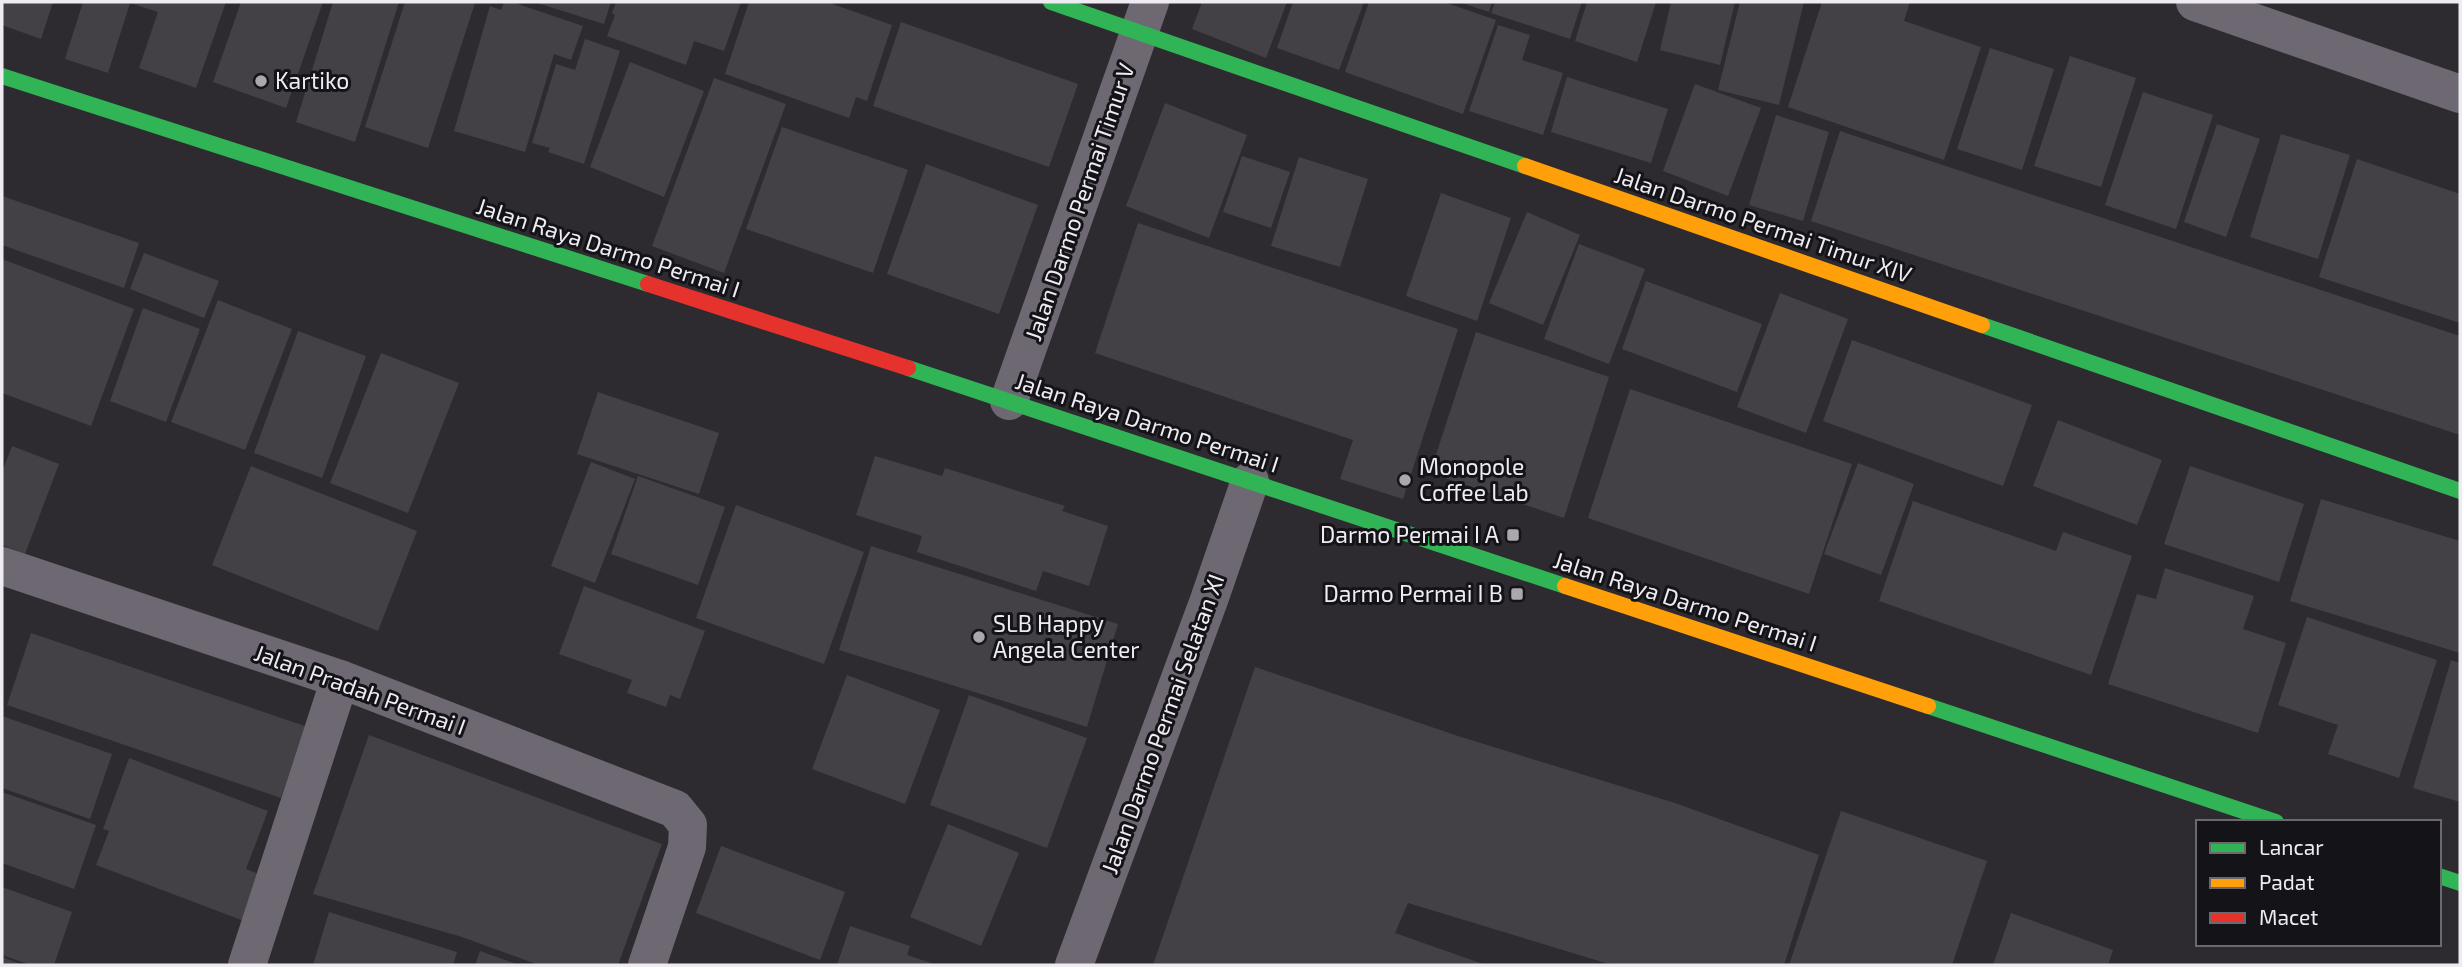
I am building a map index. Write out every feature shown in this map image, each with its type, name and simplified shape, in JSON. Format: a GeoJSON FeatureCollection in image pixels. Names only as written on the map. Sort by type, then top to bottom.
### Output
{"type":"FeatureCollection","features":[{"type":"Feature","properties":{"kind":"street","name":"Jalan Darmo Permai Timur XIV"},"geometry":{"type":"LineString","coordinates":[[1051,2],[1145,17],[2460,491]]}},
{"type":"Feature","properties":{"kind":"street"},"geometry":{"type":"LineString","coordinates":[[2195,2],[2460,94]]}},
{"type":"Feature","properties":{"kind":"street","name":"Jalan Darmo Permai Timur V"},"geometry":{"type":"LineString","coordinates":[[1009,401],[1145,17]]}},
{"type":"Feature","properties":{"kind":"street","name":"Jalan Raya Darmo Permai I"},"geometry":{"type":"LineString","coordinates":[[2,76],[1009,401],[2270,820]]}},
{"type":"Feature","properties":{"kind":"street","name":"Jalan Darmo Permai Selatan XI"},"geometry":{"type":"LineString","coordinates":[[1074,965],[1250,481]]}},
{"type":"Feature","properties":{"kind":"street","name":"Jalan Pradah Permai I"},"geometry":{"type":"LineString","coordinates":[[2,566],[340,679],[675,809],[688,825],[687,847],[647,965]]}},
{"type":"Feature","properties":{"kind":"street"},"geometry":{"type":"LineString","coordinates":[[247,965],[340,679]]}},
{"type":"Feature","properties":{"kind":"street"},"geometry":{"type":"LineString","coordinates":[[2441,877],[2460,883]]}},
{"type":"Feature","properties":{"kind":"building"},"geometry":{"type":"Polygon","coordinates":[[[2,2],[53,2],[41,39],[2,25],[2,2]]]}},
{"type":"Feature","properties":{"kind":"building"},"geometry":{"type":"Polygon","coordinates":[[[83,2],[226,2],[196,88],[139,68],[158,12],[130,3],[108,73],[65,59],[83,2]]]}},
{"type":"Feature","properties":{"kind":"building"},"geometry":{"type":"Polygon","coordinates":[[[241,2],[323,2],[286,108],[213,82],[241,2]]]}},
{"type":"Feature","properties":{"kind":"building"},"geometry":{"type":"Polygon","coordinates":[[[333,2],[399,2],[355,142],[296,122],[333,2]]]}},
{"type":"Feature","properties":{"kind":"building"},"geometry":{"type":"Polygon","coordinates":[[[405,2],[475,3],[428,148],[365,127],[405,2]]]}},
{"type":"Feature","properties":{"kind":"building"},"geometry":{"type":"Polygon","coordinates":[[[504,2],[512,2],[583,26],[571,60],[554,54],[525,152],[454,131],[490,6],[501,10],[504,2]]]}},
{"type":"Feature","properties":{"kind":"building"},"geometry":{"type":"Polygon","coordinates":[[[534,2],[611,2],[604,24],[534,2]]]}},
{"type":"Feature","properties":{"kind":"building"},"geometry":{"type":"Polygon","coordinates":[[[616,2],[741,2],[724,51],[694,41],[686,65],[607,36],[615,15],[612,13],[616,2]]]}},
{"type":"Feature","properties":{"kind":"building"},"geometry":{"type":"Polygon","coordinates":[[[749,2],[827,2],[892,25],[867,101],[856,97],[849,118],[725,74],[749,2]]]}},
{"type":"Feature","properties":{"kind":"building"},"geometry":{"type":"Polygon","coordinates":[[[1202,2],[1287,2],[1266,58],[1192,29],[1202,2]]]}},
{"type":"Feature","properties":{"kind":"building"},"geometry":{"type":"Polygon","coordinates":[[[1293,2],[1364,2],[1339,70],[1277,48],[1293,2]]]}},
{"type":"Feature","properties":{"kind":"building"},"geometry":{"type":"Polygon","coordinates":[[[1369,2],[1444,2],[1496,20],[1463,114],[1345,72],[1369,2]]]}},
{"type":"Feature","properties":{"kind":"building"},"geometry":{"type":"Polygon","coordinates":[[[1459,2],[1492,2],[1489,12],[1459,2]]]}},
{"type":"Feature","properties":{"kind":"building"},"geometry":{"type":"Polygon","coordinates":[[[1495,2],[1582,2],[1570,39],[1491,13],[1495,2]]]}},
{"type":"Feature","properties":{"kind":"building"},"geometry":{"type":"Polygon","coordinates":[[[1587,2],[1656,2],[1637,62],[1575,41],[1587,2]]]}},
{"type":"Feature","properties":{"kind":"building"},"geometry":{"type":"Polygon","coordinates":[[[1671,2],[1735,2],[1720,65],[1660,50],[1671,2]]]}},
{"type":"Feature","properties":{"kind":"building"},"geometry":{"type":"Polygon","coordinates":[[[1740,2],[1804,2],[1779,105],[1718,90],[1740,2]]]}},
{"type":"Feature","properties":{"kind":"building"},"geometry":{"type":"Polygon","coordinates":[[[1822,2],[1910,2],[1904,21],[1981,47],[1944,160],[1788,107],[1822,2]]]}},
{"type":"Feature","properties":{"kind":"building"},"geometry":{"type":"Polygon","coordinates":[[[901,22],[1078,84],[1049,167],[873,106],[901,22]]]}},
{"type":"Feature","properties":{"kind":"building"},"geometry":{"type":"Polygon","coordinates":[[[1498,25],[1530,35],[1522,60],[1563,73],[1543,135],[1469,111],[1498,25]]]}},
{"type":"Feature","properties":{"kind":"building"},"geometry":{"type":"Polygon","coordinates":[[[585,39],[620,51],[584,164],[548,152],[550,148],[532,143],[556,64],[575,70],[585,39]]]}},
{"type":"Feature","properties":{"kind":"building"},"geometry":{"type":"Polygon","coordinates":[[[1990,48],[2054,69],[2022,170],[1957,149],[1990,48]]]}},
{"type":"Feature","properties":{"kind":"building"},"geometry":{"type":"Polygon","coordinates":[[[2070,56],[2136,78],[2101,187],[2034,166],[2070,56]]]}},
{"type":"Feature","properties":{"kind":"building"},"geometry":{"type":"Polygon","coordinates":[[[630,62],[704,91],[664,197],[590,167],[630,62]]]}},
{"type":"Feature","properties":{"kind":"building"},"geometry":{"type":"Polygon","coordinates":[[[1567,77],[1668,109],[1651,163],[1551,132],[1567,77]]]}},
{"type":"Feature","properties":{"kind":"building"},"geometry":{"type":"Polygon","coordinates":[[[714,78],[786,104],[724,273],[652,246],[714,78]]]}},
{"type":"Feature","properties":{"kind":"building"},"geometry":{"type":"Polygon","coordinates":[[[1695,84],[1761,108],[1728,196],[1663,171],[1695,84]]]}},
{"type":"Feature","properties":{"kind":"building"},"geometry":{"type":"Polygon","coordinates":[[[2143,92],[2213,115],[2176,229],[2105,205],[2143,92]]]}},
{"type":"Feature","properties":{"kind":"building"},"geometry":{"type":"Polygon","coordinates":[[[1165,103],[1247,135],[1209,238],[1126,206],[1165,103]]]}},
{"type":"Feature","properties":{"kind":"building"},"geometry":{"type":"Polygon","coordinates":[[[1776,115],[1829,132],[1803,221],[1749,205],[1776,115]]]}},
{"type":"Feature","properties":{"kind":"building"},"geometry":{"type":"Polygon","coordinates":[[[2217,124],[2260,139],[2226,237],[2184,222],[2217,124]]]}},
{"type":"Feature","properties":{"kind":"building"},"geometry":{"type":"Polygon","coordinates":[[[782,127],[908,170],[873,273],[746,229],[782,127]]]}},
{"type":"Feature","properties":{"kind":"building"},"geometry":{"type":"Polygon","coordinates":[[[1840,131],[2460,336],[2460,435],[1811,221],[1840,131]]]}},
{"type":"Feature","properties":{"kind":"building"},"geometry":{"type":"Polygon","coordinates":[[[2281,134],[2350,155],[2318,259],[2250,237],[2281,134]]]}},
{"type":"Feature","properties":{"kind":"building"},"geometry":{"type":"Polygon","coordinates":[[[1242,156],[1290,172],[1271,228],[1223,212],[1242,156]]]}},
{"type":"Feature","properties":{"kind":"building"},"geometry":{"type":"Polygon","coordinates":[[[1299,157],[1368,179],[1340,267],[1271,246],[1299,157]]]}},
{"type":"Feature","properties":{"kind":"building"},"geometry":{"type":"Polygon","coordinates":[[[2357,159],[2460,194],[2460,323],[2319,277],[2357,159]]]}},
{"type":"Feature","properties":{"kind":"building"},"geometry":{"type":"Polygon","coordinates":[[[926,164],[1038,205],[999,314],[887,274],[926,164]]]}},
{"type":"Feature","properties":{"kind":"building"},"geometry":{"type":"Polygon","coordinates":[[[1441,193],[1511,218],[1477,321],[1406,296],[1441,193]]]}},
{"type":"Feature","properties":{"kind":"building"},"geometry":{"type":"Polygon","coordinates":[[[2,196],[139,243],[124,288],[2,245],[2,196]]]}},
{"type":"Feature","properties":{"kind":"building"},"geometry":{"type":"Polygon","coordinates":[[[1527,212],[1580,235],[1543,325],[1489,303],[1527,212]]]}},
{"type":"Feature","properties":{"kind":"building"},"geometry":{"type":"Polygon","coordinates":[[[1138,223],[1458,329],[1403,499],[1340,479],[1353,440],[1095,353],[1138,223]]]}},
{"type":"Feature","properties":{"kind":"building"},"geometry":{"type":"Polygon","coordinates":[[[1579,244],[1645,269],[1609,364],[1544,339],[1579,244]]]}},
{"type":"Feature","properties":{"kind":"building"},"geometry":{"type":"Polygon","coordinates":[[[144,253],[219,281],[204,318],[130,289],[144,253]]]}},
{"type":"Feature","properties":{"kind":"building"},"geometry":{"type":"Polygon","coordinates":[[[2,259],[134,309],[91,426],[2,393],[2,259]]]}},
{"type":"Feature","properties":{"kind":"building"},"geometry":{"type":"Polygon","coordinates":[[[1646,281],[1762,324],[1737,392],[1622,349],[1646,281]]]}},
{"type":"Feature","properties":{"kind":"building"},"geometry":{"type":"Polygon","coordinates":[[[1780,293],[1848,319],[1806,433],[1737,407],[1780,293]]]}},
{"type":"Feature","properties":{"kind":"building"},"geometry":{"type":"Polygon","coordinates":[[[218,300],[292,329],[245,450],[171,422],[218,300]]]}},
{"type":"Feature","properties":{"kind":"building"},"geometry":{"type":"Polygon","coordinates":[[[143,308],[200,329],[166,422],[110,401],[143,308]]]}},
{"type":"Feature","properties":{"kind":"building"},"geometry":{"type":"Polygon","coordinates":[[[298,331],[366,356],[322,478],[254,453],[298,331]]]}},
{"type":"Feature","properties":{"kind":"building"},"geometry":{"type":"Polygon","coordinates":[[[1476,332],[1609,377],[1564,518],[1430,473],[1476,332]]]}},
{"type":"Feature","properties":{"kind":"building"},"geometry":{"type":"Polygon","coordinates":[[[1852,340],[2032,405],[2003,486],[1823,421],[1852,340]]]}},
{"type":"Feature","properties":{"kind":"building"},"geometry":{"type":"Polygon","coordinates":[[[381,353],[459,383],[408,513],[330,483],[381,353]]]}},
{"type":"Feature","properties":{"kind":"building"},"geometry":{"type":"Polygon","coordinates":[[[1630,389],[1852,464],[1809,594],[1588,518],[1630,389]]]}},
{"type":"Feature","properties":{"kind":"building"},"geometry":{"type":"Polygon","coordinates":[[[598,392],[719,433],[699,494],[577,454],[598,392]]]}},
{"type":"Feature","properties":{"kind":"building"},"geometry":{"type":"Polygon","coordinates":[[[2058,420],[2162,460],[2137,525],[2033,486],[2058,420]]]}},
{"type":"Feature","properties":{"kind":"building"},"geometry":{"type":"Polygon","coordinates":[[[12,446],[59,464],[25,554],[2,545],[2,472],[12,446]]]}},
{"type":"Feature","properties":{"kind":"building"},"geometry":{"type":"Polygon","coordinates":[[[875,456],[942,476],[945,468],[1065,506],[1062,511],[1108,526],[1089,586],[1043,571],[1036,591],[917,552],[922,536],[856,515],[875,456]]]}},
{"type":"Feature","properties":{"kind":"building"},"geometry":{"type":"Polygon","coordinates":[[[591,462],[635,479],[595,583],[551,566],[591,462]]]}},
{"type":"Feature","properties":{"kind":"building"},"geometry":{"type":"Polygon","coordinates":[[[1858,463],[1914,484],[1881,575],[1824,554],[1858,463]]]}},
{"type":"Feature","properties":{"kind":"building"},"geometry":{"type":"Polygon","coordinates":[[[251,466],[417,531],[378,631],[212,565],[251,466]]]}},
{"type":"Feature","properties":{"kind":"building"},"geometry":{"type":"Polygon","coordinates":[[[2190,466],[2304,504],[2279,582],[2164,544],[2190,466]]]}},
{"type":"Feature","properties":{"kind":"building"},"geometry":{"type":"Polygon","coordinates":[[[638,476],[725,507],[698,585],[611,554],[638,476]]]}},
{"type":"Feature","properties":{"kind":"building"},"geometry":{"type":"Polygon","coordinates":[[[2321,499],[2460,541],[2460,653],[2290,601],[2321,499]]]}},
{"type":"Feature","properties":{"kind":"building"},"geometry":{"type":"Polygon","coordinates":[[[1913,501],[2056,551],[2063,532],[2132,556],[2091,675],[1879,601],[1913,501]]]}},
{"type":"Feature","properties":{"kind":"building"},"geometry":{"type":"Polygon","coordinates":[[[736,505],[864,552],[824,664],[696,618],[736,505]]]}},
{"type":"Feature","properties":{"kind":"building","name":"SLB Happy Angela Center"},"geometry":{"type":"Polygon","coordinates":[[[871,546],[1118,624],[1087,727],[839,650],[871,546]]]}},
{"type":"Feature","properties":{"kind":"building"},"geometry":{"type":"Polygon","coordinates":[[[2165,568],[2254,596],[2243,629],[2286,643],[2258,733],[2108,684],[2137,594],[2156,599],[2165,568]]]}},
{"type":"Feature","properties":{"kind":"building"},"geometry":{"type":"Polygon","coordinates":[[[584,586],[705,631],[680,699],[670,695],[666,707],[627,693],[632,680],[559,654],[584,586]]]}},
{"type":"Feature","properties":{"kind":"building"},"geometry":{"type":"Polygon","coordinates":[[[2307,617],[2437,660],[2399,778],[2328,754],[2338,725],[2278,705],[2307,617]]]}},
{"type":"Feature","properties":{"kind":"building"},"geometry":{"type":"Polygon","coordinates":[[[31,633],[305,726],[281,798],[7,705],[31,633]]]}},
{"type":"Feature","properties":{"kind":"building"},"geometry":{"type":"Polygon","coordinates":[[[2451,660],[2460,663],[2460,802],[2413,788],[2451,660]]]}},
{"type":"Feature","properties":{"kind":"building"},"geometry":{"type":"Polygon","coordinates":[[[1255,667],[1458,736],[1675,803],[1819,855],[1784,965],[1612,965],[1408,903],[1395,933],[1486,965],[1153,965],[1255,667]]]}},
{"type":"Feature","properties":{"kind":"building"},"geometry":{"type":"Polygon","coordinates":[[[847,675],[940,710],[905,804],[812,769],[847,675]]]}},
{"type":"Feature","properties":{"kind":"building"},"geometry":{"type":"Polygon","coordinates":[[[969,695],[1087,738],[1047,848],[930,805],[969,695]]]}},
{"type":"Feature","properties":{"kind":"building"},"geometry":{"type":"Polygon","coordinates":[[[2,716],[112,754],[90,819],[2,788],[2,716]]]}},
{"type":"Feature","properties":{"kind":"building"},"geometry":{"type":"Polygon","coordinates":[[[369,735],[662,844],[618,965],[539,965],[462,937],[313,894],[369,735]]]}},
{"type":"Feature","properties":{"kind":"building"},"geometry":{"type":"Polygon","coordinates":[[[129,758],[268,811],[246,869],[261,875],[244,921],[96,865],[109,831],[103,829],[129,758]]]}},
{"type":"Feature","properties":{"kind":"building"},"geometry":{"type":"Polygon","coordinates":[[[2,792],[96,825],[74,889],[2,863],[2,792]]]}},
{"type":"Feature","properties":{"kind":"building"},"geometry":{"type":"Polygon","coordinates":[[[1841,811],[1987,861],[1952,965],[1789,965],[1841,811]]]}},
{"type":"Feature","properties":{"kind":"building"},"geometry":{"type":"Polygon","coordinates":[[[948,824],[1019,853],[981,946],[910,917],[948,824]]]}},
{"type":"Feature","properties":{"kind":"building"},"geometry":{"type":"Polygon","coordinates":[[[721,846],[845,892],[820,960],[696,913],[721,846]]]}},
{"type":"Feature","properties":{"kind":"building"},"geometry":{"type":"Polygon","coordinates":[[[2,887],[72,912],[54,965],[31,965],[2,955],[2,887]]]}},
{"type":"Feature","properties":{"kind":"building"},"geometry":{"type":"Polygon","coordinates":[[[329,912],[457,952],[453,965],[313,965],[329,912]]]}},
{"type":"Feature","properties":{"kind":"building"},"geometry":{"type":"Polygon","coordinates":[[[2011,913],[2113,950],[2108,965],[1993,965],[2011,913]]]}},
{"type":"Feature","properties":{"kind":"building"},"geometry":{"type":"Polygon","coordinates":[[[850,926],[910,946],[907,955],[937,965],[837,965],[850,926]]]}},
{"type":"Feature","properties":{"kind":"building"},"geometry":{"type":"Polygon","coordinates":[[[480,951],[519,965],[475,965],[480,951]]]}},
{"type":"Feature","properties":{"kind":"building"},"geometry":{"type":"Polygon","coordinates":[[[2,957],[23,965],[2,965],[2,957]]]}},
{"type":"Feature","properties":{"kind":"traffic: fast"},"geometry":{"type":"LineString","coordinates":[[1051,2],[1525,166]]}},
{"type":"Feature","properties":{"kind":"traffic: fast"},"geometry":{"type":"LineString","coordinates":[[2,76],[648,284]]}},
{"type":"Feature","properties":{"kind":"traffic: fast"},"geometry":{"type":"LineString","coordinates":[[1982,325],[2460,491]]}},
{"type":"Feature","properties":{"kind":"traffic: fast"},"geometry":{"type":"LineString","coordinates":[[908,368],[1565,586]]}},
{"type":"Feature","properties":{"kind":"traffic: fast"},"geometry":{"type":"LineString","coordinates":[[1928,706],[2270,820]]}},
{"type":"Feature","properties":{"kind":"traffic: fast"},"geometry":{"type":"LineString","coordinates":[[2441,877],[2460,883]]}},
{"type":"Feature","properties":{"kind":"traffic: slow"},"geometry":{"type":"LineString","coordinates":[[1525,166],[1982,325]]}},
{"type":"Feature","properties":{"kind":"traffic: slow"},"geometry":{"type":"LineString","coordinates":[[1565,586],[1928,706]]}},
{"type":"Feature","properties":{"kind":"traffic: jam"},"geometry":{"type":"LineString","coordinates":[[648,284],[908,368]]}},
{"type":"Feature","properties":{"kind":"place","name":"Kartiko"},"geometry":{"type":"Point","coordinates":[261,81]}},
{"type":"Feature","properties":{"kind":"place","name":"Monopole Coffee Lab"},"geometry":{"type":"Point","coordinates":[1405,480]}},
{"type":"Feature","properties":{"kind":"place","name":"Darmo Permai I A"},"geometry":{"type":"Point","coordinates":[1513,535]}},
{"type":"Feature","properties":{"kind":"place","name":"Darmo Permai I B"},"geometry":{"type":"Point","coordinates":[1517,594]}},
{"type":"Feature","properties":{"kind":"place","name":"SLB Happy Angela Center"},"geometry":{"type":"Point","coordinates":[979,637]}}]}
